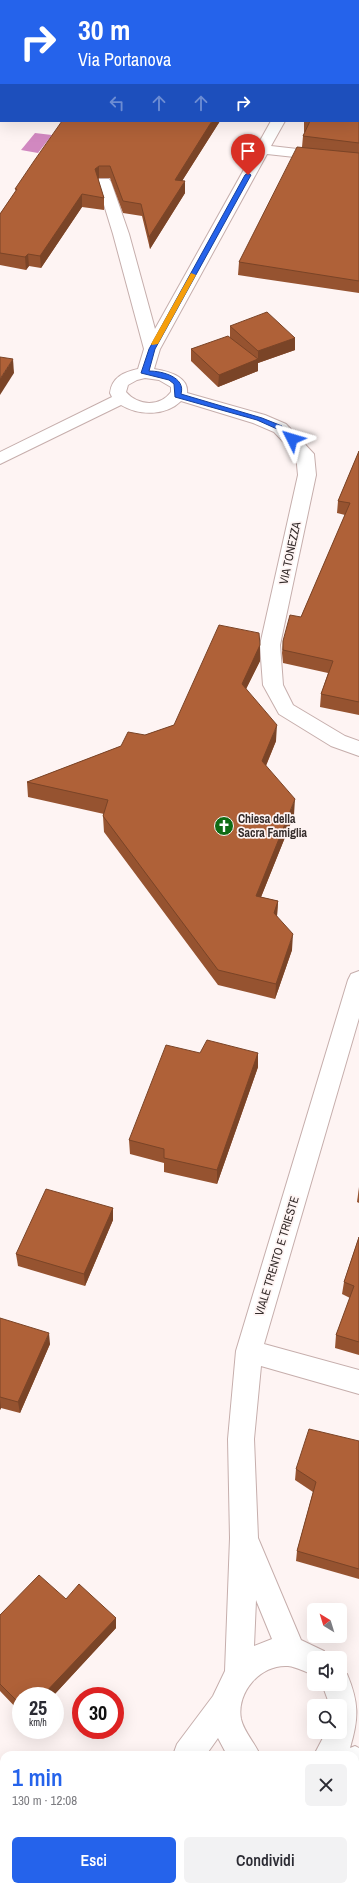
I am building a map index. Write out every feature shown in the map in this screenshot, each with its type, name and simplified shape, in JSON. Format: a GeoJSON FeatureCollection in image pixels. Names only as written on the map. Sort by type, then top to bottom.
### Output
{"type":"FeatureCollection","features":[{"type":"Feature","properties":{"kind":"street"},"geometry":{"type":"LineString","coordinates":[[145,373],[152,349],[277,122]]}},
{"type":"Feature","properties":{"kind":"street"},"geometry":{"type":"LineString","coordinates":[[262,149],[359,160]]}},
{"type":"Feature","properties":{"kind":"street"},"geometry":{"type":"LineString","coordinates":[[104,182],[121,234],[152,349]]}},
{"type":"Feature","properties":{"kind":"street"},"geometry":{"type":"LineString","coordinates":[[155,373],[172,379],[177,384],[179,390],[177,395],[165,404],[146,408],[127,403],[121,399],[118,393],[118,388],[121,382],[135,374],[155,373]]}},
{"type":"Feature","properties":{"kind":"street","name":"VIA TONEZZA"},"geometry":{"type":"LineString","coordinates":[[177,395],[259,419],[280,428],[305,454],[307,475],[270,645],[273,685],[286,709],[338,741],[359,750]]}},
{"type":"Feature","properties":{"kind":"street"},"geometry":{"type":"LineString","coordinates":[[0,459],[121,399]]}},
{"type":"Feature","properties":{"kind":"street","name":"VIALE TRENTO E TRIESTE"},"geometry":{"type":"LineString","coordinates":[[239,1673],[244,1538],[241,1439],[249,1351],[359,980]]}},
{"type":"Feature","properties":{"kind":"street"},"geometry":{"type":"LineString","coordinates":[[249,1351],[359,1382]]}},
{"type":"Feature","properties":{"kind":"street","name":"VIALE TRENTO E TRIESTE"},"geometry":{"type":"LineString","coordinates":[[244,1538],[303,1656]]}},
{"type":"Feature","properties":{"kind":"street"},"geometry":{"type":"LineString","coordinates":[[191,1751],[225,1705],[230,1688],[239,1673],[254,1660],[272,1653],[303,1656]]}},
{"type":"Feature","properties":{"kind":"street"},"geometry":{"type":"LineString","coordinates":[[340,1691],[345,1703],[343,1751]]}},
{"type":"Feature","properties":{"kind":"street"},"geometry":{"type":"LineString","coordinates":[[225,1705],[234,1742],[242,1751]]}},
{"type":"Feature","properties":{"kind":"shaded area"},"geometry":{"type":"Polygon","coordinates":[[[35,133],[52,135],[38,153],[21,150],[35,133]]]}},
{"type":"Feature","properties":{"kind":"building"},"geometry":{"type":"Polygon","coordinates":[[[61,122],[211,122],[175,180],[185,181],[149,237],[141,204],[123,201],[110,166],[99,166],[95,169],[104,198],[82,194],[40,256],[28,254],[25,257],[0,253],[0,214],[17,189],[15,189],[61,122]]]}},
{"type":"Feature","properties":{"kind":"building"},"geometry":{"type":"Polygon","coordinates":[[[310,122],[359,122],[359,143],[303,136],[310,122]]]}},
{"type":"Feature","properties":{"kind":"building"},"geometry":{"type":"Polygon","coordinates":[[[297,147],[359,153],[359,281],[239,262],[297,147]]]}},
{"type":"Feature","properties":{"kind":"building"},"geometry":{"type":"Polygon","coordinates":[[[267,312],[295,338],[258,351],[230,326],[267,312]]]}},
{"type":"Feature","properties":{"kind":"building"},"geometry":{"type":"Polygon","coordinates":[[[228,336],[258,359],[219,375],[191,349],[228,336]]]}},
{"type":"Feature","properties":{"kind":"building"},"geometry":{"type":"Polygon","coordinates":[[[0,357],[13,359],[0,379],[0,357]]]}},
{"type":"Feature","properties":{"kind":"building"},"geometry":{"type":"Polygon","coordinates":[[[359,451],[359,702],[321,694],[333,661],[283,650],[283,641],[290,615],[301,617],[350,503],[338,501],[359,451]]]}},
{"type":"Feature","properties":{"kind":"building","name":"Chiesa della Sacra Famiglia"},"geometry":{"type":"Polygon","coordinates":[[[219,625],[259,633],[260,645],[242,684],[277,725],[262,761],[295,799],[256,896],[278,901],[274,913],[293,934],[276,984],[218,970],[103,816],[108,800],[27,782],[121,746],[128,732],[145,735],[174,725],[219,625]]]}},
{"type":"Feature","properties":{"kind":"building"},"geometry":{"type":"Polygon","coordinates":[[[207,1040],[258,1053],[217,1170],[164,1158],[164,1149],[129,1140],[166,1045],[200,1053],[207,1040]]]}},
{"type":"Feature","properties":{"kind":"building"},"geometry":{"type":"Polygon","coordinates":[[[46,1189],[113,1208],[84,1274],[16,1254],[46,1189]]]}},
{"type":"Feature","properties":{"kind":"building"},"geometry":{"type":"Polygon","coordinates":[[[359,1237],[359,1342],[336,1335],[354,1286],[344,1282],[359,1237]]]}},
{"type":"Feature","properties":{"kind":"building"},"geometry":{"type":"Polygon","coordinates":[[[0,1318],[49,1333],[18,1402],[0,1397],[0,1318]]]}},
{"type":"Feature","properties":{"kind":"building"},"geometry":{"type":"Polygon","coordinates":[[[309,1429],[359,1441],[359,1569],[297,1551],[316,1482],[296,1469],[309,1429]]]}},
{"type":"Feature","properties":{"kind":"building"},"geometry":{"type":"Polygon","coordinates":[[[39,1575],[66,1599],[79,1584],[116,1618],[51,1687],[12,1687],[12,1696],[0,1684],[0,1615],[39,1575]]]}},
{"type":"Feature","properties":{"kind":"slow traffic"},"geometry":{"type":"LineString","coordinates":[[155,344],[193,275]]}},
{"type":"Feature","properties":{"kind":"place","name":"Chiesa della Sacra Famiglia"},"geometry":{"type":"Point","coordinates":[224,826]}},
{"type":"Feature","properties":{"kind":"route"},"geometry":{"type":"LineString","coordinates":[[248,175],[152,349],[145,373],[164,375],[172,379],[177,384],[179,390],[177,395],[259,419],[280,428],[292,439]]}}]}
